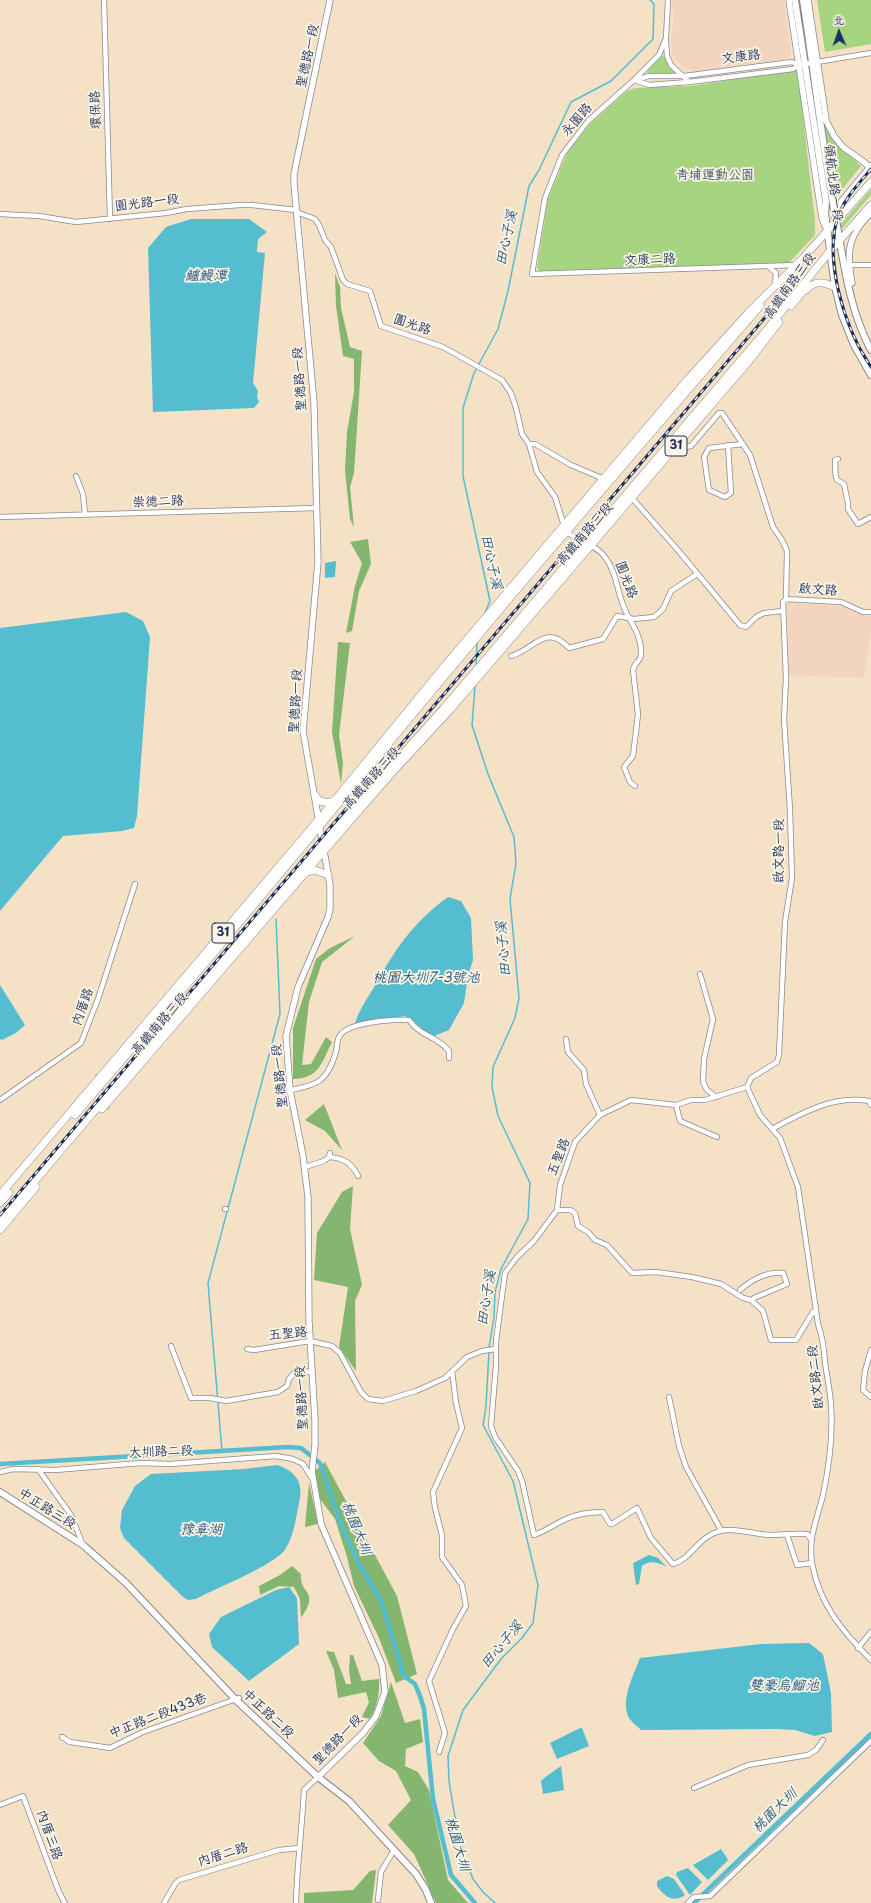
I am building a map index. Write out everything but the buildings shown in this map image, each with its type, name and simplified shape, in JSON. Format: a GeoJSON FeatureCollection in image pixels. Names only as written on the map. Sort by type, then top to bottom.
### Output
{"type":"FeatureCollection","features":[{"type":"Feature","properties":{"kind":"main road","name":"領航北路一段"},"geometry":{"type":"LineString","coordinates":[[795,0],[818,109],[836,222],[852,302],[871,350]]}},
{"type":"Feature","properties":{"kind":"main road","name":"領航北路一段"},"geometry":{"type":"LineString","coordinates":[[803,0],[808,64],[826,202],[825,213],[835,287],[846,327],[871,375]]}},
{"type":"Feature","properties":{"kind":"main road","name":"31"},"geometry":{"type":"LineString","coordinates":[[828,231],[871,182]]}},
{"type":"Feature","properties":{"kind":"main road","name":"31"},"geometry":{"type":"LineString","coordinates":[[830,251],[840,242],[871,205]]}},
{"type":"Feature","properties":{"kind":"main road","name":"高鐵南路三段"},"geometry":{"type":"LineString","coordinates":[[0,1203],[320,827],[443,673],[511,592],[796,265],[828,231]]}},
{"type":"Feature","properties":{"kind":"main road","name":"高鐵南路三段"},"geometry":{"type":"LineString","coordinates":[[0,1230],[588,544],[659,457],[765,332],[830,251]]}},
{"type":"Feature","properties":{"kind":"main road","name":"高鐵南路三段"},"geometry":{"type":"LineString","coordinates":[[588,544],[632,498],[749,361],[791,305],[799,298],[830,251]]}},
{"type":"Feature","properties":{"kind":"main road","name":"高鐵南路三段"},"geometry":{"type":"LineString","coordinates":[[565,529],[604,479],[688,379],[775,285],[796,265]]}},
{"type":"Feature","properties":{"kind":"main road"},"geometry":{"type":"LineString","coordinates":[[791,305],[809,276]]}},
{"type":"Feature","properties":{"kind":"main road"},"geometry":{"type":"LineString","coordinates":[[799,298],[815,282],[824,282],[835,287]]}},
{"type":"Feature","properties":{"kind":"main road"},"geometry":{"type":"LineString","coordinates":[[632,446],[656,427]]}},
{"type":"Feature","properties":{"kind":"main road"},"geometry":{"type":"LineString","coordinates":[[659,457],[678,443]]}},
{"type":"Feature","properties":{"kind":"main road","name":"高鐵南路三段"},"geometry":{"type":"LineString","coordinates":[[0,1196],[192,970],[414,704],[443,673]]}},
{"type":"Feature","properties":{"kind":"main road","name":"高鐵南路三段"},"geometry":{"type":"LineString","coordinates":[[0,1222],[323,843],[447,709]]}},
{"type":"Feature","properties":{"kind":"main road"},"geometry":{"type":"LineString","coordinates":[[315,795],[319,801],[329,803],[335,800]]}},
{"type":"Feature","properties":{"kind":"main road"},"geometry":{"type":"LineString","coordinates":[[327,818],[331,822],[339,825]]}},
{"type":"Feature","properties":{"kind":"main road"},"geometry":{"type":"LineString","coordinates":[[299,851],[304,848],[308,848],[312,850],[313,856]]}},
{"type":"Feature","properties":{"kind":"main road"},"geometry":{"type":"LineString","coordinates":[[308,872],[315,870],[328,875]]}},
{"type":"Feature","properties":{"kind":"main road"},"geometry":{"type":"LineString","coordinates":[[192,970],[213,954]]}},
{"type":"Feature","properties":{"kind":"main road","name":"中正路三段"},"geometry":{"type":"LineString","coordinates":[[0,1492],[83,1545]]}},
{"type":"Feature","properties":{"kind":"main road","name":"中正路二段"},"geometry":{"type":"LineString","coordinates":[[83,1545],[126,1583],[237,1698],[318,1777],[348,1801],[416,1874],[426,1890],[431,1903]]}},
{"type":"Feature","properties":{"kind":"street","name":"環保路"},"geometry":{"type":"LineString","coordinates":[[104,0],[110,219]]}},
{"type":"Feature","properties":{"kind":"street","name":"聖德路一段"},"geometry":{"type":"LineString","coordinates":[[318,1777],[363,1733],[376,1716],[384,1692],[382,1665],[321,1524],[313,1480],[312,1471],[315,1444],[310,1341],[308,1264],[309,1215],[305,1167],[290,1090],[286,1036],[298,988],[330,909],[331,892],[303,732],[318,562],[314,403],[294,174],[330,0]]}},
{"type":"Feature","properties":{"kind":"street","name":"永園路"},"geometry":{"type":"LineString","coordinates":[[532,274],[545,198],[562,155],[588,121],[634,80],[659,54],[666,38],[668,0]]}},
{"type":"Feature","properties":{"kind":"street","name":"領航北路一段"},"geometry":{"type":"LineString","coordinates":[[789,0],[808,64],[821,86],[826,119]]}},
{"type":"Feature","properties":{"kind":"street","name":"領航北路一段"},"geometry":{"type":"LineString","coordinates":[[808,0],[808,64]]}},
{"type":"Feature","properties":{"kind":"street"},"geometry":{"type":"LineString","coordinates":[[666,38],[667,56],[671,65],[689,82]]}},
{"type":"Feature","properties":{"kind":"street","name":"文康路"},"geometry":{"type":"LineString","coordinates":[[634,80],[649,85],[689,82],[792,69],[808,64],[871,53]]}},
{"type":"Feature","properties":{"kind":"street","name":"文康路"},"geometry":{"type":"LineString","coordinates":[[634,80],[649,76],[684,76],[792,62],[808,64]]}},
{"type":"Feature","properties":{"kind":"street"},"geometry":{"type":"LineString","coordinates":[[821,86],[818,109],[826,119],[834,136],[843,147],[870,168],[841,201],[836,222]]}},
{"type":"Feature","properties":{"kind":"street","name":"圓光路一段"},"geometry":{"type":"LineString","coordinates":[[0,214],[39,216],[76,222],[187,209],[240,205],[296,210]]}},
{"type":"Feature","properties":{"kind":"street","name":"圓光路"},"geometry":{"type":"LineString","coordinates":[[296,210],[299,213],[314,219],[319,225],[325,240],[331,247],[343,280],[347,284],[370,291],[382,326],[443,347],[467,359],[502,380],[511,393],[522,434],[529,444]]}},
{"type":"Feature","properties":{"kind":"street"},"geometry":{"type":"LineString","coordinates":[[852,283],[848,265],[849,246],[854,232],[871,212]]}},
{"type":"Feature","properties":{"kind":"street","name":"文康二路"},"geometry":{"type":"LineString","coordinates":[[532,274],[796,265]]}},
{"type":"Feature","properties":{"kind":"street"},"geometry":{"type":"LineString","coordinates":[[848,265],[871,265]]}},
{"type":"Feature","properties":{"kind":"street"},"geometry":{"type":"LineString","coordinates":[[769,267],[776,273],[775,285]]}},
{"type":"Feature","properties":{"kind":"street","name":"啟文路一段"},"geometry":{"type":"LineString","coordinates":[[678,443],[686,447],[691,446],[719,413],[722,413],[750,456],[773,527],[782,540],[787,551],[786,599],[783,602],[786,692],[784,719],[790,810],[792,878],[784,922],[779,1054],[777,1062],[751,1078],[747,1087]]}},
{"type":"Feature","properties":{"kind":"street"},"geometry":{"type":"LineString","coordinates":[[565,529],[555,497],[537,472],[529,444],[535,444],[571,464],[604,479]]}},
{"type":"Feature","properties":{"kind":"street"},"geometry":{"type":"LineString","coordinates":[[728,446],[731,493],[725,497],[710,490],[704,457],[709,448],[743,444]]}},
{"type":"Feature","properties":{"kind":"street"},"geometry":{"type":"LineString","coordinates":[[838,459],[835,460],[836,469],[834,473],[836,480],[844,484],[848,509],[858,524],[871,517]]}},
{"type":"Feature","properties":{"kind":"street"},"geometry":{"type":"LineString","coordinates":[[76,476],[83,494],[85,514]]}},
{"type":"Feature","properties":{"kind":"street"},"geometry":{"type":"LineString","coordinates":[[632,498],[736,622],[742,626],[748,626],[756,617],[764,613],[783,611]]}},
{"type":"Feature","properties":{"kind":"street","name":"崇德二路"},"geometry":{"type":"LineString","coordinates":[[0,517],[316,508]]}},
{"type":"Feature","properties":{"kind":"street","name":"圓光路"},"geometry":{"type":"LineString","coordinates":[[565,529],[604,556],[612,568],[627,614],[630,618],[654,617],[663,609],[671,591],[697,574]]}},
{"type":"Feature","properties":{"kind":"street","name":"啟文路"},"geometry":{"type":"LineString","coordinates":[[786,599],[841,602],[863,612],[871,612]]}},
{"type":"Feature","properties":{"kind":"street"},"geometry":{"type":"LineString","coordinates":[[511,656],[538,640],[550,637],[562,640],[569,648],[603,639],[617,616],[630,618],[640,639],[641,654],[639,661],[634,666],[633,670],[638,714],[633,756],[624,767],[630,782],[635,786]]}},
{"type":"Feature","properties":{"kind":"street","name":"內厝路"},"geometry":{"type":"LineString","coordinates":[[0,1100],[81,1043],[98,999],[135,884]]}},
{"type":"Feature","properties":{"kind":"street"},"geometry":{"type":"LineString","coordinates":[[700,974],[713,1020],[704,1059],[703,1082],[707,1090],[716,1097]]}},
{"type":"Feature","properties":{"kind":"street"},"geometry":{"type":"LineString","coordinates":[[290,1090],[309,1086],[326,1076],[331,1068],[339,1036],[346,1030],[362,1024],[409,1020],[414,1027],[427,1037],[442,1042],[449,1051],[448,1058]]}},
{"type":"Feature","properties":{"kind":"street"},"geometry":{"type":"LineString","coordinates":[[566,1039],[568,1052],[584,1070],[586,1084],[600,1115]]}},
{"type":"Feature","properties":{"kind":"street","name":"五聖路"},"geometry":{"type":"LineString","coordinates":[[721,1530],[706,1537],[680,1562],[673,1564],[651,1538],[637,1508],[612,1524],[603,1512],[594,1512],[565,1519],[546,1531],[534,1535],[522,1480],[518,1471],[494,1437],[491,1426],[496,1366],[495,1349],[505,1273],[517,1257],[534,1241],[557,1210],[560,1185],[575,1142],[600,1115],[622,1103],[636,1099],[676,1105],[691,1100],[705,1100],[747,1087]]}},
{"type":"Feature","properties":{"kind":"street","name":"啟文路二段"},"geometry":{"type":"LineString","coordinates":[[747,1087],[760,1115],[780,1138],[798,1187],[818,1324],[824,1340],[831,1405],[830,1446],[825,1481],[811,1539],[812,1563],[819,1588],[829,1610],[846,1635],[871,1660]]}},
{"type":"Feature","properties":{"kind":"street"},"geometry":{"type":"LineString","coordinates":[[772,1129],[798,1115],[832,1103],[857,1099],[869,1101],[871,1105]]}},
{"type":"Feature","properties":{"kind":"street"},"geometry":{"type":"LineString","coordinates":[[676,1105],[680,1121],[718,1137]]}},
{"type":"Feature","properties":{"kind":"street"},"geometry":{"type":"LineString","coordinates":[[305,1167],[324,1161],[330,1155],[342,1159],[351,1165],[358,1176]]}},
{"type":"Feature","properties":{"kind":"street"},"geometry":{"type":"LineString","coordinates":[[557,1210],[570,1210],[575,1214],[578,1226],[588,1232],[595,1240],[611,1249],[632,1273],[656,1272],[692,1277],[721,1284],[743,1298],[751,1300],[763,1311],[771,1340],[796,1340],[813,1312],[816,1311]]}},
{"type":"Feature","properties":{"kind":"street"},"geometry":{"type":"LineString","coordinates":[[740,1290],[746,1284],[771,1273],[783,1273],[786,1284],[754,1298]]}},
{"type":"Feature","properties":{"kind":"street","name":"五聖路"},"geometry":{"type":"LineString","coordinates":[[247,1349],[254,1350],[310,1341],[332,1346],[340,1353],[360,1392],[368,1399],[383,1401],[416,1391],[445,1378],[467,1357],[482,1351],[495,1349]]}},
{"type":"Feature","properties":{"kind":"street"},"geometry":{"type":"LineString","coordinates":[[171,1346],[191,1398],[210,1398],[219,1400],[278,1392],[287,1386],[289,1379],[296,1371],[312,1372]]}},
{"type":"Feature","properties":{"kind":"street"},"geometry":{"type":"LineString","coordinates":[[871,1350],[865,1371],[863,1390],[871,1397]]}},
{"type":"Feature","properties":{"kind":"street"},"geometry":{"type":"LineString","coordinates":[[439,1752],[445,1733],[429,1681],[453,1628],[466,1606],[462,1585],[442,1557],[442,1535],[435,1508],[433,1492],[462,1428],[456,1403],[452,1371]]}},
{"type":"Feature","properties":{"kind":"street"},"geometry":{"type":"LineString","coordinates":[[669,1397],[679,1446],[686,1467],[721,1530],[747,1530],[759,1534],[807,1534],[811,1539]]}},
{"type":"Feature","properties":{"kind":"street","name":"大圳路二段"},"geometry":{"type":"LineString","coordinates":[[0,1472],[13,1469],[55,1470],[141,1463],[170,1464],[276,1456],[293,1459],[303,1464],[313,1480]]}},
{"type":"Feature","properties":{"kind":"street"},"geometry":{"type":"LineString","coordinates":[[38,1469],[71,1515],[83,1545]]}},
{"type":"Feature","properties":{"kind":"street"},"geometry":{"type":"LineString","coordinates":[[787,1535],[797,1565],[812,1563]]}},
{"type":"Feature","properties":{"kind":"street"},"geometry":{"type":"LineString","coordinates":[[858,1648],[871,1632]]}},
{"type":"Feature","properties":{"kind":"street","name":"中正路二段433巷"},"geometry":{"type":"LineString","coordinates":[[62,1737],[70,1742],[110,1748],[143,1732],[237,1698]]}},
{"type":"Feature","properties":{"kind":"street"},"geometry":{"type":"LineString","coordinates":[[694,1788],[748,1765],[808,1754],[816,1750],[823,1740]]}},
{"type":"Feature","properties":{"kind":"street"},"geometry":{"type":"LineString","coordinates":[[688,1903],[694,1897],[710,1896],[871,1741]]}},
{"type":"Feature","properties":{"kind":"street"},"geometry":{"type":"LineString","coordinates":[[296,1903],[297,1863],[300,1848],[304,1790],[318,1777]]}},
{"type":"Feature","properties":{"kind":"street","name":"內厝三路"},"geometry":{"type":"LineString","coordinates":[[0,1805],[23,1796],[59,1892],[65,1903]]}},
{"type":"Feature","properties":{"kind":"street","name":"內厝二路"},"geometry":{"type":"LineString","coordinates":[[164,1903],[179,1880],[279,1850],[300,1848]]}},
{"type":"Feature","properties":{"kind":"street"},"geometry":{"type":"LineString","coordinates":[[378,1900],[381,1872],[394,1850]]}},
{"type":"Feature","properties":{"kind":"shaded area"},"geometry":{"type":"Polygon","coordinates":[[[672,0],[784,0],[791,55],[787,59],[696,71],[683,68],[672,53],[671,40],[674,18],[672,0]]]}},
{"type":"Feature","properties":{"kind":"shaded area"},"geometry":{"type":"Polygon","coordinates":[[[787,603],[844,606],[861,614],[871,616],[871,629],[864,678],[789,675],[787,603]]]}},
{"type":"Feature","properties":{"kind":"green space"},"geometry":{"type":"Polygon","coordinates":[[[817,0],[871,0],[871,44],[825,52],[817,0]]]}},
{"type":"Feature","properties":{"kind":"green space"},"geometry":{"type":"Polygon","coordinates":[[[661,55],[666,58],[675,73],[673,75],[649,76],[647,73],[648,70],[661,55]]]}},
{"type":"Feature","properties":{"kind":"green space","name":"青埔運動公園"},"geometry":{"type":"Polygon","coordinates":[[[794,70],[798,73],[815,221],[815,235],[788,264],[704,268],[539,271],[537,267],[548,199],[567,153],[590,124],[627,91],[635,88],[691,86],[794,70]]]}},
{"type":"Feature","properties":{"kind":"green space"},"geometry":{"type":"Polygon","coordinates":[[[822,117],[844,150],[861,166],[836,197],[822,117]]]}},
{"type":"Feature","properties":{"kind":"green space"},"geometry":{"type":"Polygon","coordinates":[[[871,189],[871,195],[841,230],[839,226],[871,189]]]}},
{"type":"Feature","properties":{"kind":"green space"},"geometry":{"type":"Polygon","coordinates":[[[335,273],[340,287],[341,308],[350,347],[362,351],[354,473],[350,487],[354,527],[350,519],[345,471],[347,432],[354,392],[354,359],[343,356],[336,306],[335,273]]]}},
{"type":"Feature","properties":{"kind":"green space"},"geometry":{"type":"Polygon","coordinates":[[[368,539],[371,564],[359,591],[352,631],[346,633],[355,586],[362,563],[350,542],[368,539]]]}},
{"type":"Feature","properties":{"kind":"green space"},"geometry":{"type":"Polygon","coordinates":[[[338,642],[350,643],[339,735],[343,763],[341,784],[332,732],[338,642]]]}},
{"type":"Feature","properties":{"kind":"green space"},"geometry":{"type":"Polygon","coordinates":[[[355,936],[322,962],[309,1002],[302,1065],[311,1064],[326,1037],[332,1042],[322,1062],[314,1073],[302,1078],[293,1079],[293,1028],[316,959],[330,948],[355,936]]]}},
{"type":"Feature","properties":{"kind":"green space"},"geometry":{"type":"Polygon","coordinates":[[[324,1104],[342,1150],[325,1131],[305,1120],[324,1104]]]}},
{"type":"Feature","properties":{"kind":"green space"},"geometry":{"type":"Polygon","coordinates":[[[353,1186],[350,1229],[362,1285],[355,1301],[356,1371],[339,1347],[348,1287],[314,1280],[317,1233],[342,1192],[353,1186]]]}},
{"type":"Feature","properties":{"kind":"green space"},"geometry":{"type":"Polygon","coordinates":[[[325,1462],[397,1596],[417,1674],[396,1683],[379,1638],[354,1586],[335,1519],[320,1499],[315,1471],[325,1462]]]}},
{"type":"Feature","properties":{"kind":"green space"},"geometry":{"type":"Polygon","coordinates":[[[309,1483],[318,1524],[305,1527],[309,1483]]]}},
{"type":"Feature","properties":{"kind":"green space"},"geometry":{"type":"Polygon","coordinates":[[[292,1566],[301,1574],[301,1581],[309,1597],[307,1609],[301,1618],[300,1599],[294,1587],[279,1586],[260,1595],[259,1586],[280,1575],[292,1566]]]}},
{"type":"Feature","properties":{"kind":"green space"},"geometry":{"type":"Polygon","coordinates":[[[326,1651],[334,1652],[346,1684],[351,1684],[349,1671],[350,1655],[353,1655],[362,1681],[379,1679],[378,1699],[370,1719],[362,1717],[369,1702],[366,1692],[338,1698],[334,1670],[326,1651]]]}},
{"type":"Feature","properties":{"kind":"green space"},"geometry":{"type":"Polygon","coordinates":[[[391,1682],[405,1723],[420,1719],[423,1742],[406,1749],[405,1766],[418,1772],[429,1790],[448,1880],[468,1903],[436,1903],[414,1854],[388,1825],[411,1800],[396,1771],[379,1761],[363,1743],[381,1716],[391,1682]]]}},
{"type":"Feature","properties":{"kind":"green space"},"geometry":{"type":"Polygon","coordinates":[[[376,1870],[372,1903],[304,1903],[304,1893],[353,1890],[370,1871],[376,1870]]]}},
{"type":"Feature","properties":{"kind":"water","name":"鱸鰻潭"},"geometry":{"type":"Polygon","coordinates":[[[191,219],[249,219],[267,232],[258,239],[257,252],[265,253],[253,383],[258,391],[257,397],[259,402],[254,408],[153,412],[148,248],[166,227],[191,219]]]}},
{"type":"Feature","properties":{"kind":"water"},"geometry":{"type":"Polygon","coordinates":[[[336,561],[335,577],[325,578],[325,563],[336,561]]]}},
{"type":"Feature","properties":{"kind":"water"},"geometry":{"type":"Polygon","coordinates":[[[126,612],[143,621],[150,637],[137,816],[134,828],[122,831],[63,836],[0,911],[0,628],[126,612]]]}},
{"type":"Feature","properties":{"kind":"water","name":"桃園大圳7-3號池"},"geometry":{"type":"Polygon","coordinates":[[[448,897],[461,901],[471,918],[473,960],[468,976],[464,1003],[449,1030],[434,1036],[426,1033],[415,1022],[405,1016],[355,1024],[365,1002],[405,938],[424,917],[448,897]]]}},
{"type":"Feature","properties":{"kind":"water"},"geometry":{"type":"Polygon","coordinates":[[[0,985],[25,1025],[16,1033],[2,1040],[0,1039],[0,985]]]}},
{"type":"Feature","properties":{"kind":"water","name":"豫章湖"},"geometry":{"type":"Polygon","coordinates":[[[277,1465],[288,1470],[296,1477],[301,1492],[295,1524],[289,1542],[281,1554],[271,1561],[259,1569],[230,1583],[196,1599],[188,1600],[183,1597],[124,1538],[120,1528],[122,1510],[135,1486],[151,1474],[244,1469],[277,1465]]]}},
{"type":"Feature","properties":{"kind":"water"},"geometry":{"type":"Polygon","coordinates":[[[649,1555],[658,1558],[667,1567],[654,1562],[645,1564],[642,1566],[639,1584],[636,1585],[633,1563],[649,1555]]]}},
{"type":"Feature","properties":{"kind":"water"},"geometry":{"type":"Polygon","coordinates":[[[289,1587],[297,1598],[299,1644],[249,1681],[212,1647],[209,1634],[221,1617],[276,1590],[289,1587]]]}},
{"type":"Feature","properties":{"kind":"water","name":"雙豪烏鰡池"},"geometry":{"type":"Polygon","coordinates":[[[809,1643],[823,1654],[831,1693],[832,1732],[815,1736],[795,1730],[776,1729],[641,1730],[628,1716],[626,1709],[627,1694],[640,1658],[761,1644],[809,1643]]]}},
{"type":"Feature","properties":{"kind":"water"},"geometry":{"type":"Polygon","coordinates":[[[582,1728],[589,1746],[557,1759],[550,1743],[582,1728]]]}},
{"type":"Feature","properties":{"kind":"water"},"geometry":{"type":"Polygon","coordinates":[[[561,1766],[564,1790],[543,1794],[541,1781],[561,1766]]]}},
{"type":"Feature","properties":{"kind":"water"},"geometry":{"type":"Polygon","coordinates":[[[721,1849],[728,1860],[708,1880],[693,1865],[721,1849]]]}},
{"type":"Feature","properties":{"kind":"water"},"geometry":{"type":"Polygon","coordinates":[[[688,1868],[702,1882],[690,1895],[676,1875],[677,1872],[688,1868]]]}},
{"type":"Feature","properties":{"kind":"water"},"geometry":{"type":"Polygon","coordinates":[[[667,1876],[674,1879],[685,1895],[677,1899],[673,1899],[663,1893],[657,1886],[657,1881],[667,1876]]]}},
{"type":"Feature","properties":{"kind":"waterway","name":"田心子溪"},"geometry":{"type":"LineString","coordinates":[[485,613],[490,601],[463,476],[463,408],[474,373],[498,329],[508,291],[529,186],[539,170],[571,102],[611,81],[653,39],[654,4],[650,0]]}},
{"type":"Feature","properties":{"kind":"waterway","name":"田心子溪"},"geometry":{"type":"LineString","coordinates":[[476,666],[477,642]]}},
{"type":"Feature","properties":{"kind":"waterway","name":"田心子溪"},"geometry":{"type":"LineString","coordinates":[[475,686],[472,725],[488,774],[514,837],[516,863],[510,899],[519,998],[515,1018],[493,1067],[492,1087],[498,1116],[530,1183],[528,1219],[501,1269],[495,1292],[494,1317],[489,1348]]}},
{"type":"Feature","properties":{"kind":"waterway"},"geometry":{"type":"LineString","coordinates":[[222,1451],[208,1283],[280,1014],[276,919]]}},
{"type":"Feature","properties":{"kind":"waterway","name":"田心子溪"},"geometry":{"type":"LineString","coordinates":[[489,1351],[486,1406],[483,1425],[513,1481],[538,1585],[533,1623],[522,1638],[501,1659],[463,1710],[448,1756],[449,1781],[454,1812],[465,1859],[473,1879],[483,1892],[495,1903]]}},
{"type":"Feature","properties":{"kind":"waterway","name":"桃園大圳"},"geometry":{"type":"LineString","coordinates":[[0,1464],[288,1447],[301,1448],[320,1463],[342,1527],[359,1564],[381,1600],[404,1676],[415,1684],[420,1696],[424,1709],[433,1799],[451,1875],[475,1903]]}},
{"type":"Feature","properties":{"kind":"waterway","name":"桃園大圳"},"geometry":{"type":"LineString","coordinates":[[694,1903],[871,1734]]}},
{"type":"Feature","properties":{"kind":"tunnel"},"geometry":{"type":"LineString","coordinates":[[97,1074],[108,1110]]}},
{"type":"Feature","properties":{"kind":"railway"},"geometry":{"type":"LineString","coordinates":[[871,169],[849,196],[839,214],[834,232],[833,251],[839,293],[845,313],[861,351],[871,367]]}},
{"type":"Feature","properties":{"kind":"railway"},"geometry":{"type":"LineString","coordinates":[[0,1215],[785,294]]}}]}
